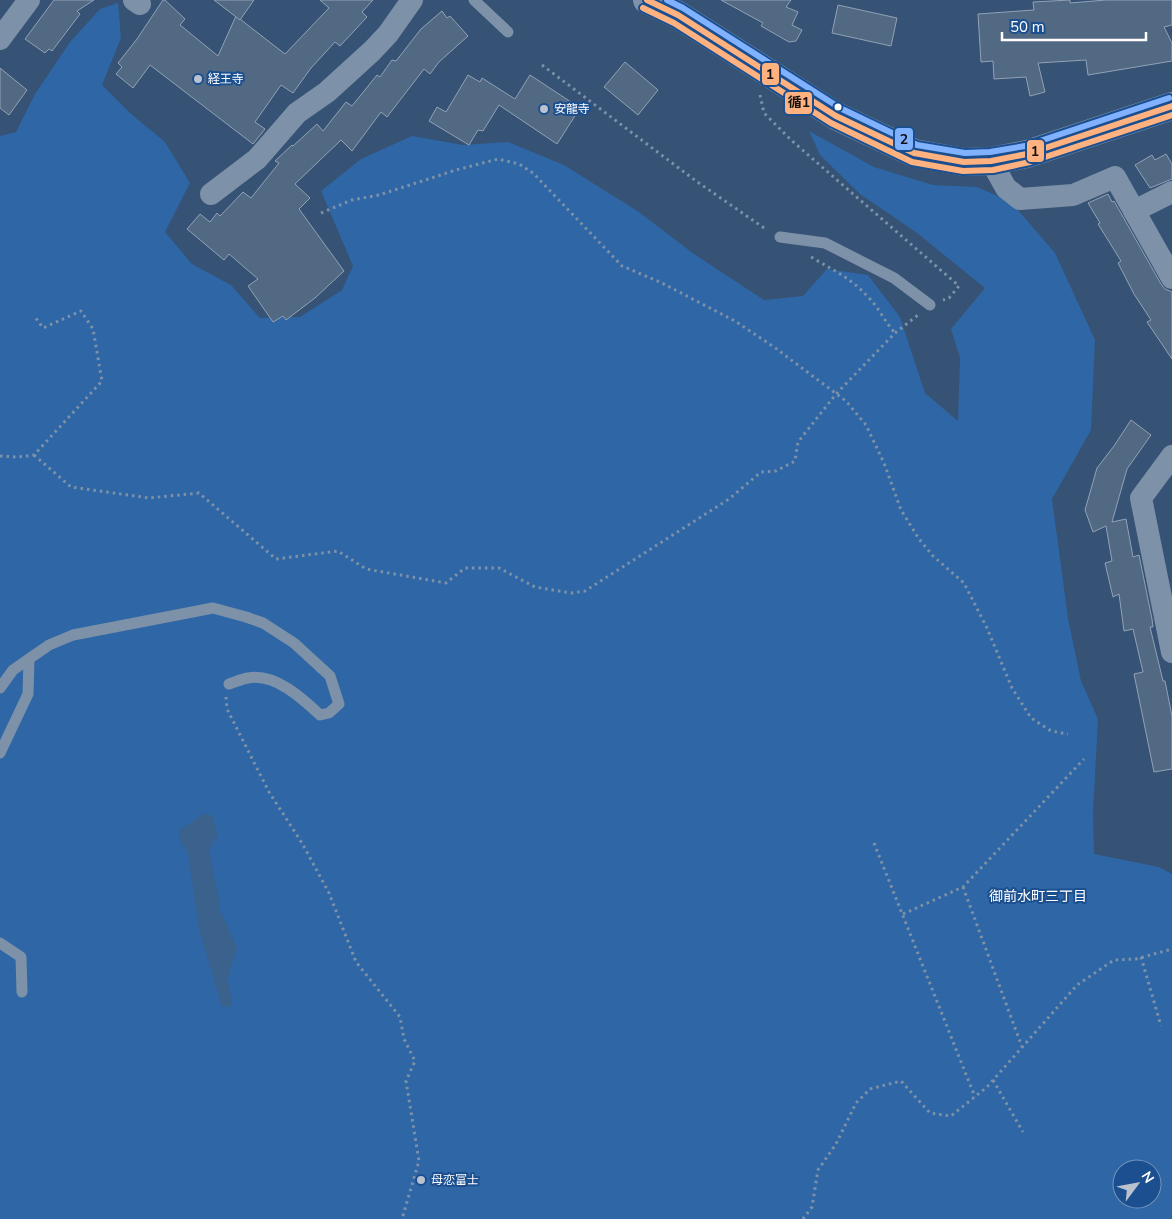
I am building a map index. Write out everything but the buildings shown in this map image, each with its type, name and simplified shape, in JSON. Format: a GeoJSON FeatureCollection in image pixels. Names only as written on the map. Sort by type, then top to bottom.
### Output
{"type":"FeatureCollection","features":[{"type":"Feature","properties":{"kind":"street"},"geometry":{"type":"LineString","coordinates":[[0,39],[29,0]]}},
{"type":"Feature","properties":{"kind":"street"},"geometry":{"type":"LineString","coordinates":[[211,194],[257,159],[298,113],[327,92],[372,51],[388,34],[412,0]]}},
{"type":"Feature","properties":{"kind":"street"},"geometry":{"type":"LineString","coordinates":[[648,0],[678,16],[836,116],[914,153],[964,162],[991,161],[1027,154],[1172,106]]}},
{"type":"Feature","properties":{"kind":"street"},"geometry":{"type":"LineString","coordinates":[[991,161],[1006,188],[1020,199],[1073,195],[1115,177],[1172,278]]}},
{"type":"Feature","properties":{"kind":"street"},"geometry":{"type":"LineString","coordinates":[[1134,211],[1172,192]]}},
{"type":"Feature","properties":{"kind":"street"},"geometry":{"type":"LineString","coordinates":[[1172,456],[1141,498],[1172,652]]}},
{"type":"Feature","properties":{"kind":"lane"},"geometry":{"type":"LineString","coordinates":[[474,0],[508,32]]}},
{"type":"Feature","properties":{"kind":"lane"},"geometry":{"type":"LineString","coordinates":[[780,237],[825,243],[894,278],[930,305]]}},
{"type":"Feature","properties":{"kind":"lane"},"geometry":{"type":"LineString","coordinates":[[0,688],[13,670],[49,645],[73,635],[213,608],[246,616],[263,623],[294,643],[330,676],[339,704],[329,713],[320,715],[302,698],[268,679],[249,678],[229,684]]}},
{"type":"Feature","properties":{"kind":"lane"},"geometry":{"type":"LineString","coordinates":[[0,753],[28,694],[29,659]]}},
{"type":"Feature","properties":{"kind":"lane"},"geometry":{"type":"LineString","coordinates":[[0,943],[21,957],[22,992]]}},
{"type":"Feature","properties":{"kind":"path"},"geometry":{"type":"LineString","coordinates":[[542,65],[751,220],[851,281],[871,299],[884,321],[895,333]]}},
{"type":"Feature","properties":{"kind":"path"},"geometry":{"type":"LineString","coordinates":[[34,455],[71,487],[149,498],[199,493],[276,559],[338,550],[366,569],[446,583],[465,568],[499,568],[534,587],[571,593],[585,591],[728,500],[761,472],[776,471],[795,460],[798,442],[836,394],[895,333],[930,305],[949,298],[959,286],[791,140],[764,113],[754,65]]}},
{"type":"Feature","properties":{"kind":"path"},"geometry":{"type":"LineString","coordinates":[[321,213],[352,200],[379,195],[456,170],[498,159],[519,164],[533,173],[622,266],[660,282],[735,321],[774,347],[846,401],[866,425],[884,463],[901,510],[919,539],[933,556],[964,583],[987,628],[1012,688],[1031,718],[1051,731],[1068,734]]}},
{"type":"Feature","properties":{"kind":"path"},"geometry":{"type":"LineString","coordinates":[[0,456],[34,455],[102,381],[93,329],[81,311],[43,328],[35,318]]}},
{"type":"Feature","properties":{"kind":"path"},"geometry":{"type":"LineString","coordinates":[[229,684],[226,697],[228,709],[269,792],[302,843],[329,893],[356,962],[400,1017],[404,1039],[415,1061],[406,1081],[418,1161],[402,1219]]}},
{"type":"Feature","properties":{"kind":"path"},"geometry":{"type":"LineString","coordinates":[[903,914],[962,887],[1084,759]]}},
{"type":"Feature","properties":{"kind":"path"},"geometry":{"type":"LineString","coordinates":[[874,843],[975,1097]]}},
{"type":"Feature","properties":{"kind":"path"},"geometry":{"type":"LineString","coordinates":[[962,887],[1022,1047]]}},
{"type":"Feature","properties":{"kind":"path"},"geometry":{"type":"LineString","coordinates":[[803,1219],[812,1207],[818,1170],[836,1144],[856,1102],[870,1089],[901,1081],[930,1113],[951,1116],[993,1080],[1077,985],[1114,960],[1141,957],[1172,949]]}},
{"type":"Feature","properties":{"kind":"path"},"geometry":{"type":"LineString","coordinates":[[1141,957],[1160,1026]]}},
{"type":"Feature","properties":{"kind":"path"},"geometry":{"type":"LineString","coordinates":[[993,1080],[1023,1132]]}},
{"type":"Feature","properties":{"kind":"shaded area"},"geometry":{"type":"Polygon","coordinates":[[[118,3],[121,38],[102,85],[130,113],[165,142],[190,183],[165,232],[192,264],[231,285],[260,318],[300,317],[342,290],[353,266],[321,191],[361,159],[412,136],[463,145],[508,142],[564,165],[639,212],[694,254],[764,300],[803,296],[827,269],[868,275],[900,317],[925,393],[958,421],[960,358],[951,329],[985,288],[917,233],[860,194],[820,155],[809,131],[874,167],[933,185],[977,187],[1011,202],[1055,253],[1095,340],[1091,430],[1052,499],[1068,618],[1081,681],[1098,719],[1093,813],[1094,854],[1159,867],[1172,874],[1172,1219],[0,1219],[0,136],[16,132],[35,94],[70,42],[100,9],[118,3]]]}},
{"type":"Feature","properties":{"kind":"shaded area"},"geometry":{"type":"Polygon","coordinates":[[[205,813],[212,816],[218,835],[209,851],[220,910],[237,948],[227,979],[232,1002],[230,1007],[222,1007],[199,929],[188,853],[179,838],[180,830],[205,813]]]}},
{"type":"Feature","properties":{"kind":"transit line","name":"1"},"geometry":{"type":"LineString","coordinates":[[647,0],[678,15],[836,116],[914,153],[964,162],[991,161],[1027,154],[1172,106]]}},
{"type":"Feature","properties":{"kind":"transit line","name":"2"},"geometry":{"type":"LineString","coordinates":[[667,0],[683,8],[840,108],[917,145],[965,153],[990,152],[1025,146],[1169,98]]}},
{"type":"Feature","properties":{"kind":"transit line","name":"循1"},"geometry":{"type":"LineString","coordinates":[[643,8],[674,23],[831,123],[912,162],[963,171],[993,170],[1030,162],[1172,115]]}},
{"type":"Feature","properties":{"kind":"place","name":"経王寺"},"geometry":{"type":"Point","coordinates":[198,79]}},
{"type":"Feature","properties":{"kind":"place","name":"安龍寺"},"geometry":{"type":"Point","coordinates":[544,109]}},
{"type":"Feature","properties":{"kind":"place","name":"母恋富士"},"geometry":{"type":"Point","coordinates":[421,1180]}},
{"type":"Feature","properties":{"kind":"district","name":"御前水町三丁目"},"geometry":{"type":"Point","coordinates":[1038,896]}}]}
